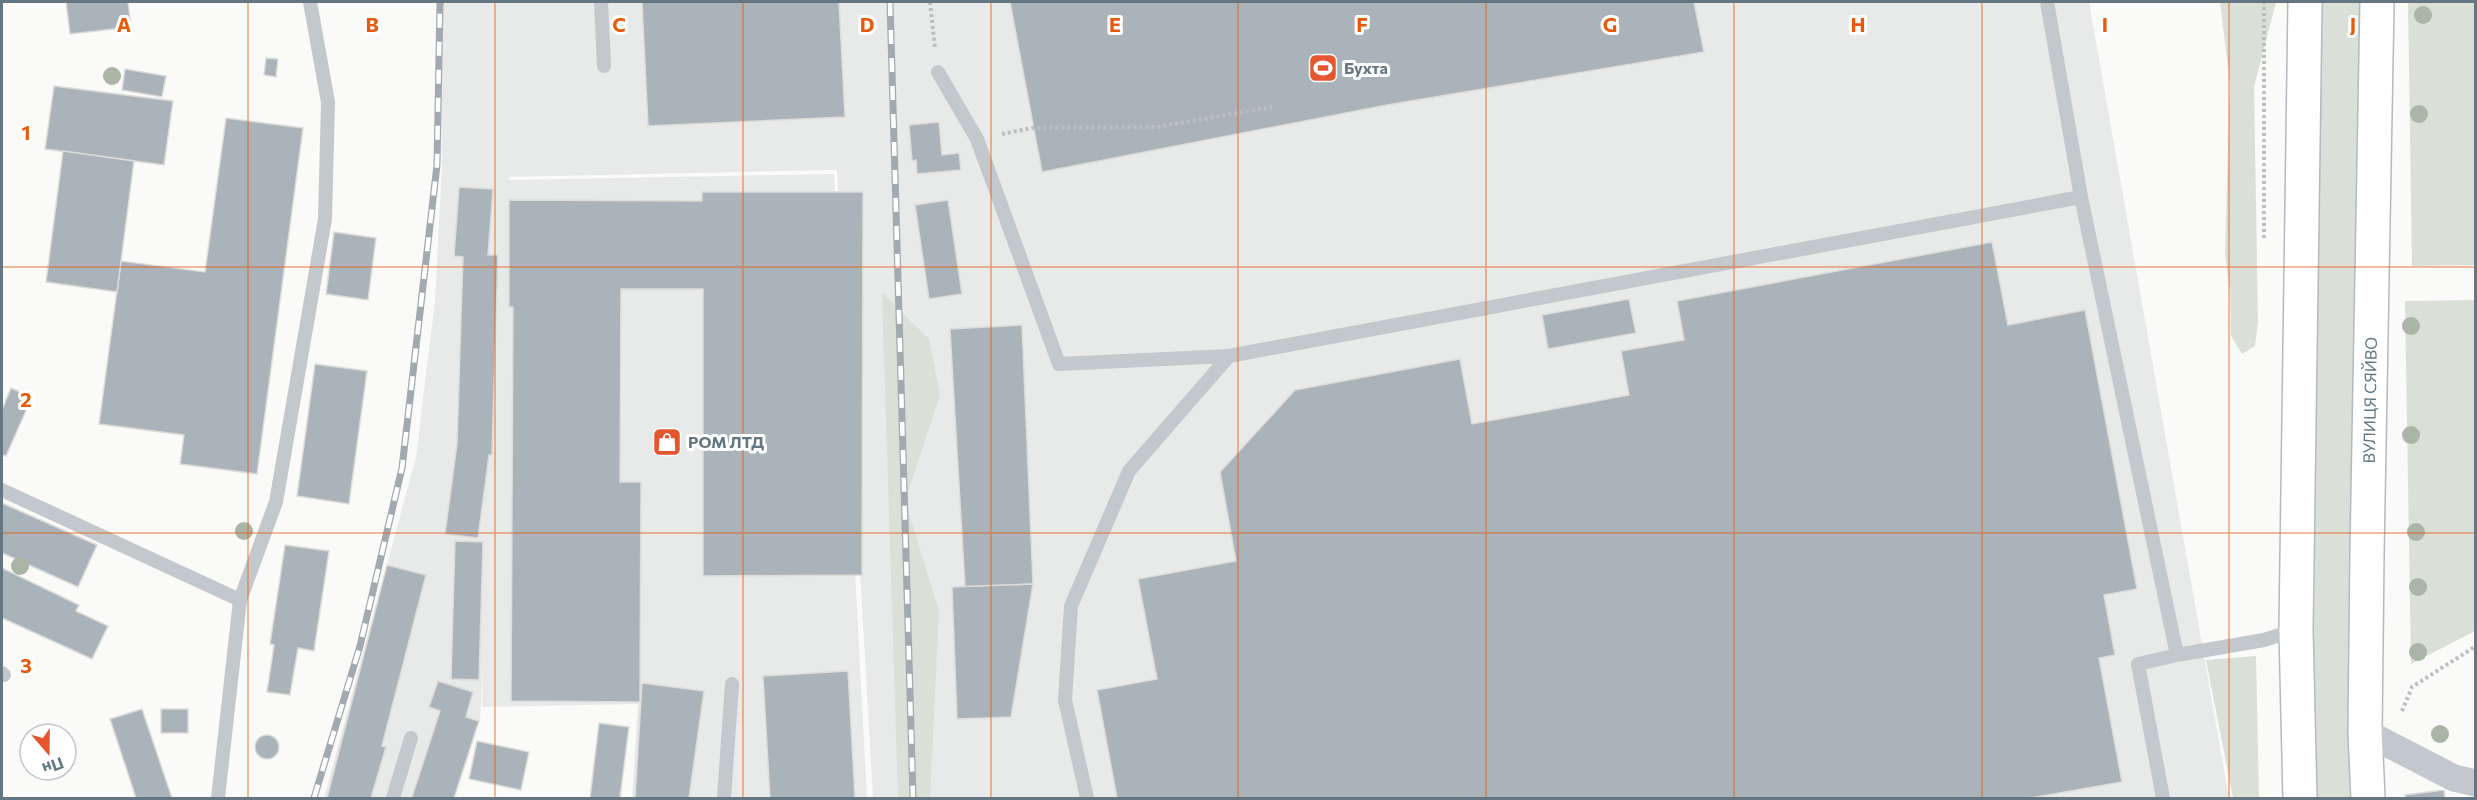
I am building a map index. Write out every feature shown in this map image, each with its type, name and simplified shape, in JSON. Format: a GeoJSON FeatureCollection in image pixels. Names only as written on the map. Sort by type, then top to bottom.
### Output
{"type":"FeatureCollection","features":[{"type":"Feature","properties":{"kind":"main road"},"geometry":{"type":"LineString","coordinates":[[2300,798],[2296,630],[2305,2]]}},
{"type":"Feature","properties":{"kind":"main road","name":"ВУЛИЦЯ СЯЙВО"},"geometry":{"type":"LineString","coordinates":[[2368,798],[2365,732],[2377,2]]}},
{"type":"Feature","properties":{"kind":"street"},"geometry":{"type":"LineString","coordinates":[[2365,732],[2454,778],[2475,783]]}},
{"type":"Feature","properties":{"kind":"lane"},"geometry":{"type":"LineString","coordinates":[[218,798],[240,600],[276,502],[325,219],[328,102],[310,2]]}},
{"type":"Feature","properties":{"kind":"lane"},"geometry":{"type":"LineString","coordinates":[[601,2],[604,66]]}},
{"type":"Feature","properties":{"kind":"lane"},"geometry":{"type":"LineString","coordinates":[[2047,2],[2081,197],[2177,655]]}},
{"type":"Feature","properties":{"kind":"lane"},"geometry":{"type":"LineString","coordinates":[[938,72],[977,139],[1059,364],[1229,356],[2081,197]]}},
{"type":"Feature","properties":{"kind":"lane"},"geometry":{"type":"LineString","coordinates":[[1087,798],[1065,700],[1071,606],[1129,471],[1229,356]]}},
{"type":"Feature","properties":{"kind":"lane"},"geometry":{"type":"LineString","coordinates":[[2,490],[240,600]]}},
{"type":"Feature","properties":{"kind":"lane"},"geometry":{"type":"LineString","coordinates":[[2163,798],[2138,664],[2264,640],[2296,630]]}},
{"type":"Feature","properties":{"kind":"lane"},"geometry":{"type":"LineString","coordinates":[[724,798],[732,684]]}},
{"type":"Feature","properties":{"kind":"lane"},"geometry":{"type":"LineString","coordinates":[[393,798],[411,738]]}},
{"type":"Feature","properties":{"kind":"path"},"geometry":{"type":"LineString","coordinates":[[930,2],[938,72]]}},
{"type":"Feature","properties":{"kind":"path"},"geometry":{"type":"LineString","coordinates":[[977,139],[1032,128],[1157,127],[1272,107]]}},
{"type":"Feature","properties":{"kind":"path"},"geometry":{"type":"LineString","coordinates":[[2399,716],[2412,687],[2475,646]]}},
{"type":"Feature","properties":{"kind":"shaded area"},"geometry":{"type":"Polygon","coordinates":[[[440,2],[2089,2],[2229,798],[873,798],[837,170],[509,177],[508,180],[834,174],[867,798],[632,798],[638,704],[482,707],[483,667],[480,719],[453,798],[324,798],[416,457],[435,301],[442,166],[440,2]]]}},
{"type":"Feature","properties":{"kind":"shaded area"},"geometry":{"type":"Polygon","coordinates":[[[2220,2],[2276,2],[2254,87],[2258,322],[2255,346],[2242,354],[2231,336],[2230,290],[2225,254],[2230,83],[2220,2]]]}},
{"type":"Feature","properties":{"kind":"shaded area"},"geometry":{"type":"Polygon","coordinates":[[[2319,2],[2371,2],[2358,798],[2315,798],[2313,766],[2319,2]]]}},
{"type":"Feature","properties":{"kind":"shaded area"},"geometry":{"type":"Polygon","coordinates":[[[2408,2],[2475,2],[2475,265],[2412,266],[2408,2]]]}},
{"type":"Feature","properties":{"kind":"shaded area"},"geometry":{"type":"Polygon","coordinates":[[[882,293],[929,339],[940,395],[905,501],[939,611],[930,798],[898,798],[882,293]]]}},
{"type":"Feature","properties":{"kind":"shaded area"},"geometry":{"type":"Polygon","coordinates":[[[2475,300],[2475,631],[2411,664],[2405,301],[2475,300]]]}},
{"type":"Feature","properties":{"kind":"shaded area"},"geometry":{"type":"Polygon","coordinates":[[[2256,656],[2259,798],[2233,798],[2206,660],[2256,656]]]}},
{"type":"Feature","properties":{"kind":"building"},"geometry":{"type":"Polygon","coordinates":[[[66,2],[128,2],[131,27],[70,34],[66,2]]]}},
{"type":"Feature","properties":{"kind":"building"},"geometry":{"type":"Polygon","coordinates":[[[642,2],[839,2],[845,117],[648,126],[642,2]]]}},
{"type":"Feature","properties":{"kind":"building"},"geometry":{"type":"Polygon","coordinates":[[[1010,2],[1694,2],[1704,52],[1387,105],[1042,172],[1010,2]]]}},
{"type":"Feature","properties":{"kind":"building"},"geometry":{"type":"Polygon","coordinates":[[[266,58],[278,59],[276,77],[264,75],[266,58]]]}},
{"type":"Feature","properties":{"kind":"building"},"geometry":{"type":"Polygon","coordinates":[[[125,69],[166,76],[162,97],[122,90],[125,69]]]}},
{"type":"Feature","properties":{"kind":"building"},"geometry":{"type":"Polygon","coordinates":[[[54,86],[173,101],[164,165],[45,149],[54,86]]]}},
{"type":"Feature","properties":{"kind":"building"},"geometry":{"type":"Polygon","coordinates":[[[226,118],[303,128],[257,474],[180,464],[184,435],[99,424],[121,261],[205,272],[226,118]]]}},
{"type":"Feature","properties":{"kind":"building"},"geometry":{"type":"Polygon","coordinates":[[[939,122],[942,155],[959,153],[961,170],[917,174],[916,160],[912,161],[909,125],[939,122]]]}},
{"type":"Feature","properties":{"kind":"building"},"geometry":{"type":"Polygon","coordinates":[[[63,151],[134,161],[117,292],[46,282],[63,151]]]}},
{"type":"Feature","properties":{"kind":"building"},"geometry":{"type":"Polygon","coordinates":[[[459,187],[493,189],[488,255],[498,255],[492,455],[489,455],[478,538],[445,534],[457,444],[463,257],[454,256],[459,187]]]}},
{"type":"Feature","properties":{"kind":"building"},"geometry":{"type":"Polygon","coordinates":[[[702,192],[863,192],[862,575],[703,576],[703,289],[621,289],[620,482],[641,482],[640,702],[511,701],[513,307],[509,307],[509,200],[702,201],[702,192]]]}},
{"type":"Feature","properties":{"kind":"building"},"geometry":{"type":"Polygon","coordinates":[[[948,200],[962,294],[929,299],[915,205],[948,200]]]}},
{"type":"Feature","properties":{"kind":"building"},"geometry":{"type":"Polygon","coordinates":[[[334,232],[376,238],[368,300],[326,294],[334,232]]]}},
{"type":"Feature","properties":{"kind":"building"},"geometry":{"type":"Polygon","coordinates":[[[1992,242],[2008,325],[2085,310],[2137,589],[2104,595],[2115,655],[2099,658],[2122,782],[2030,798],[1117,798],[1097,690],[1157,679],[1138,579],[1236,561],[1220,472],[1295,390],[1460,359],[1472,424],[1629,395],[1621,351],[1684,340],[1677,301],[1992,242]]]}},
{"type":"Feature","properties":{"kind":"building"},"geometry":{"type":"Polygon","coordinates":[[[1629,299],[1636,333],[1548,349],[1542,315],[1629,299]]]}},
{"type":"Feature","properties":{"kind":"building"},"geometry":{"type":"Polygon","coordinates":[[[1022,325],[1033,584],[965,587],[950,329],[1022,325]]]}},
{"type":"Feature","properties":{"kind":"building"},"geometry":{"type":"Polygon","coordinates":[[[315,364],[367,371],[349,504],[297,496],[315,364]]]}},
{"type":"Feature","properties":{"kind":"building"},"geometry":{"type":"Polygon","coordinates":[[[11,388],[32,397],[6,456],[2,455],[2,410],[11,388]]]}},
{"type":"Feature","properties":{"kind":"building"},"geometry":{"type":"Polygon","coordinates":[[[2,503],[97,545],[78,587],[2,553],[2,503]]]}},
{"type":"Feature","properties":{"kind":"building"},"geometry":{"type":"Polygon","coordinates":[[[455,541],[483,542],[479,680],[451,679],[455,541]]]}},
{"type":"Feature","properties":{"kind":"building"},"geometry":{"type":"Polygon","coordinates":[[[285,545],[329,551],[314,651],[298,648],[290,695],[267,692],[274,645],[270,644],[285,545]]]}},
{"type":"Feature","properties":{"kind":"building"},"geometry":{"type":"Polygon","coordinates":[[[387,565],[426,575],[382,746],[386,747],[371,798],[327,798],[387,565]]]}},
{"type":"Feature","properties":{"kind":"building"},"geometry":{"type":"Polygon","coordinates":[[[2,568],[79,605],[76,611],[108,626],[92,659],[2,618],[2,568]]]}},
{"type":"Feature","properties":{"kind":"building"},"geometry":{"type":"Polygon","coordinates":[[[1033,584],[1011,717],[957,719],[952,587],[1033,584]]]}},
{"type":"Feature","properties":{"kind":"building"},"geometry":{"type":"Polygon","coordinates":[[[848,671],[855,798],[770,798],[763,676],[848,671]]]}},
{"type":"Feature","properties":{"kind":"building"},"geometry":{"type":"Polygon","coordinates":[[[438,681],[473,692],[466,717],[479,721],[454,798],[415,798],[412,797],[440,711],[429,707],[438,681]]]}},
{"type":"Feature","properties":{"kind":"building"},"geometry":{"type":"Polygon","coordinates":[[[642,683],[704,691],[689,798],[635,798],[642,683]]]}},
{"type":"Feature","properties":{"kind":"building"},"geometry":{"type":"Polygon","coordinates":[[[142,709],[172,798],[136,798],[110,719],[142,709]]]}},
{"type":"Feature","properties":{"kind":"building"},"geometry":{"type":"Polygon","coordinates":[[[161,709],[188,709],[188,733],[161,733],[161,709]]]}},
{"type":"Feature","properties":{"kind":"building"},"geometry":{"type":"Polygon","coordinates":[[[599,723],[629,727],[620,798],[590,798],[599,723]]]}},
{"type":"Feature","properties":{"kind":"building"},"geometry":{"type":"Polygon","coordinates":[[[267,735],[272,736],[278,742],[278,752],[272,758],[267,759],[262,758],[256,752],[255,747],[256,742],[262,736],[267,735]]]}},
{"type":"Feature","properties":{"kind":"building"},"geometry":{"type":"Polygon","coordinates":[[[477,741],[529,752],[521,790],[469,779],[477,741]]]}},
{"type":"Feature","properties":{"kind":"building"},"geometry":{"type":"Polygon","coordinates":[[[2444,790],[2445,798],[2406,798],[2405,795],[2444,790]]]}},
{"type":"Feature","properties":{"kind":"railway"},"geometry":{"type":"LineString","coordinates":[[314,798],[360,646],[402,468],[437,165],[440,2]]}},
{"type":"Feature","properties":{"kind":"railway"},"geometry":{"type":"LineString","coordinates":[[890,2],[913,798]]}},
{"type":"Feature","properties":{"kind":"place","name":"Бухта"},"geometry":{"type":"Point","coordinates":[1323,68]}},
{"type":"Feature","properties":{"kind":"place","name":"РОМ ЛТД"},"geometry":{"type":"Point","coordinates":[667,442]}}]}
